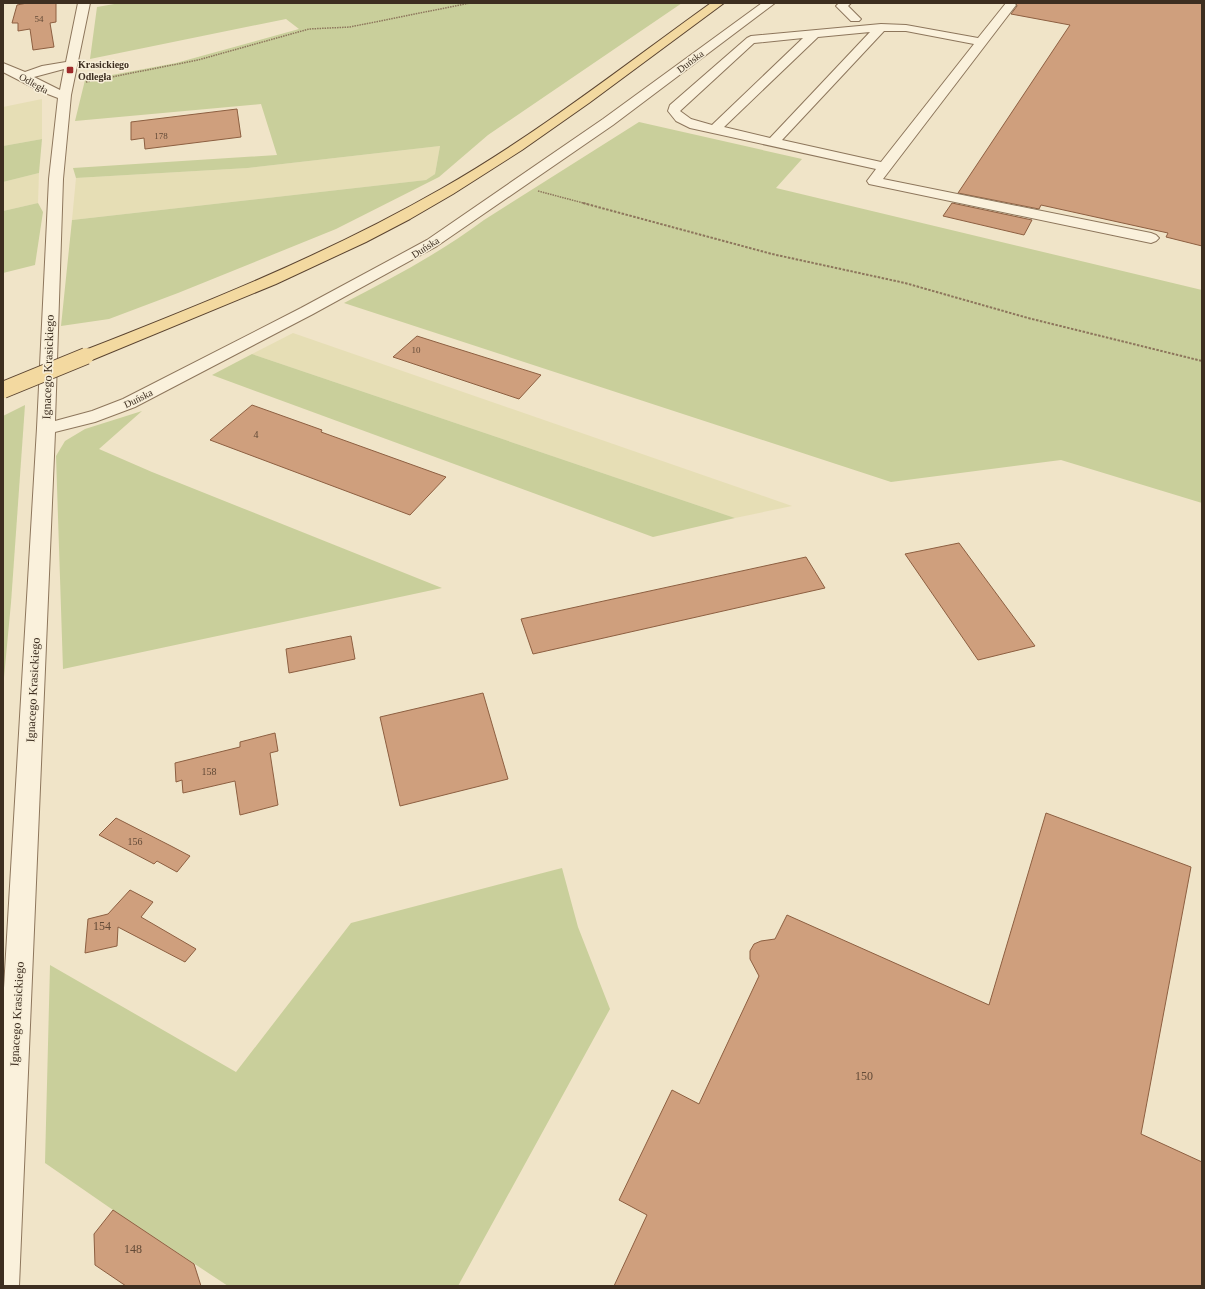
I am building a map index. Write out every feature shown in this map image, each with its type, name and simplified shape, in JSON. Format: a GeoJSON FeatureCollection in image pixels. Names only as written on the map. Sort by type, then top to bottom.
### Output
{"type":"FeatureCollection","features":[{"type":"Feature","properties":{"kind":"main road"},"geometry":{"type":"LineString","coordinates":[[3,390],[232,297],[306,265],[372,233],[448,191],[518,147],[718,3]]}},
{"type":"Feature","properties":{"kind":"street","name":"Ignacego Krasickiego"},"geometry":{"type":"LineString","coordinates":[[3,1286],[46,428],[56,179],[66,91],[84,3]]}},
{"type":"Feature","properties":{"kind":"street","name":"Duńska"},"geometry":{"type":"LineString","coordinates":[[46,428],[76,422],[103,414],[129,403],[417,252],[608,122],[769,3]]}},
{"type":"Feature","properties":{"kind":"street"},"geometry":{"type":"LineString","coordinates":[[845,3],[842,6],[855,19]]}},
{"type":"Feature","properties":{"kind":"street"},"geometry":{"type":"LineString","coordinates":[[1007,4],[980,42],[874,180],[1150,238]]}},
{"type":"Feature","properties":{"kind":"street"},"geometry":{"type":"LineString","coordinates":[[884,167],[695,125],[682,120],[676,115],[674,112],[675,108],[751,40],[881,27],[906,28],[980,42]]}},
{"type":"Feature","properties":{"kind":"street"},"geometry":{"type":"LineString","coordinates":[[773,142],[881,27]]}},
{"type":"Feature","properties":{"kind":"street"},"geometry":{"type":"LineString","coordinates":[[715,129],[814,34]]}},
{"type":"Feature","properties":{"kind":"street"},"geometry":{"type":"LineString","coordinates":[[24,77],[46,69],[72,64]]}},
{"type":"Feature","properties":{"kind":"street","name":"Odległa"},"geometry":{"type":"LineString","coordinates":[[3,67],[54,94],[66,91]]}},
{"type":"Feature","properties":{"kind":"path"},"geometry":{"type":"LineString","coordinates":[[66,91],[198,60],[309,30],[350,27],[470,3]]}},
{"type":"Feature","properties":{"kind":"path"},"geometry":{"type":"LineString","coordinates":[[516,186],[772,254],[905,283],[1028,318],[1202,361]]}},
{"type":"Feature","properties":{"kind":"shaded area"},"geometry":{"type":"Polygon","coordinates":[[[42,99],[42,139],[3,146],[3,107],[42,99]]]}},
{"type":"Feature","properties":{"kind":"shaded area"},"geometry":{"type":"Polygon","coordinates":[[[440,146],[435,174],[426,180],[72,220],[76,178],[248,168],[440,146]]]}},
{"type":"Feature","properties":{"kind":"shaded area"},"geometry":{"type":"Polygon","coordinates":[[[39,173],[38,203],[3,211],[3,182],[39,173]]]}},
{"type":"Feature","properties":{"kind":"shaded area"},"geometry":{"type":"Polygon","coordinates":[[[293,333],[792,506],[735,518],[252,354],[293,333]]]}},
{"type":"Feature","properties":{"kind":"green space"},"geometry":{"type":"Polygon","coordinates":[[[120,3],[682,3],[488,135],[439,177],[336,229],[178,293],[109,319],[61,326],[72,220],[426,180],[435,174],[440,146],[248,168],[76,178],[73,168],[277,155],[261,104],[75,121],[85,80],[176,63],[299,29],[286,19],[90,59],[97,7],[120,3]]]}},
{"type":"Feature","properties":{"kind":"green space"},"geometry":{"type":"Polygon","coordinates":[[[639,122],[802,159],[776,188],[1202,290],[1202,503],[1061,460],[891,482],[344,303],[433,254],[639,122]]]}},
{"type":"Feature","properties":{"kind":"green space"},"geometry":{"type":"Polygon","coordinates":[[[42,139],[39,173],[3,182],[3,146],[42,139]]]}},
{"type":"Feature","properties":{"kind":"green space"},"geometry":{"type":"Polygon","coordinates":[[[38,203],[43,212],[35,265],[3,273],[3,211],[38,203]]]}},
{"type":"Feature","properties":{"kind":"green space"},"geometry":{"type":"Polygon","coordinates":[[[252,354],[735,518],[653,537],[212,375],[252,354]]]}},
{"type":"Feature","properties":{"kind":"green space"},"geometry":{"type":"Polygon","coordinates":[[[25,405],[11,603],[3,688],[3,416],[25,405]]]}},
{"type":"Feature","properties":{"kind":"green space"},"geometry":{"type":"Polygon","coordinates":[[[142,411],[99,449],[152,472],[442,588],[63,669],[56,456],[65,441],[85,429],[142,411]]]}},
{"type":"Feature","properties":{"kind":"green space"},"geometry":{"type":"Polygon","coordinates":[[[562,868],[578,927],[610,1009],[458,1286],[228,1286],[45,1163],[50,965],[236,1072],[351,923],[562,868]]]}},
{"type":"Feature","properties":{"kind":"building"},"geometry":{"type":"Polygon","coordinates":[[[27,3],[56,3],[56,22],[50,23],[54,47],[33,50],[30,29],[18,31],[18,23],[12,23],[17,5],[27,3]]]}},
{"type":"Feature","properties":{"kind":"building"},"geometry":{"type":"Polygon","coordinates":[[[1016,3],[1202,3],[1202,246],[1166,237],[1168,233],[1041,205],[1039,209],[958,193],[1070,25],[1011,14],[1017,6],[1016,3]]]}},
{"type":"Feature","properties":{"kind":"building"},"geometry":{"type":"Polygon","coordinates":[[[237,109],[241,137],[145,149],[144,138],[131,140],[131,122],[237,109]]]}},
{"type":"Feature","properties":{"kind":"building"},"geometry":{"type":"Polygon","coordinates":[[[952,203],[1032,220],[1024,235],[943,216],[952,203]]]}},
{"type":"Feature","properties":{"kind":"building"},"geometry":{"type":"Polygon","coordinates":[[[417,336],[541,375],[519,399],[393,357],[417,336]]]}},
{"type":"Feature","properties":{"kind":"building"},"geometry":{"type":"Polygon","coordinates":[[[252,405],[322,430],[321,432],[446,477],[410,515],[210,440],[252,405]]]}},
{"type":"Feature","properties":{"kind":"building"},"geometry":{"type":"Polygon","coordinates":[[[959,543],[1035,646],[978,660],[905,554],[959,543]]]}},
{"type":"Feature","properties":{"kind":"building"},"geometry":{"type":"Polygon","coordinates":[[[806,557],[825,588],[533,654],[521,619],[806,557]]]}},
{"type":"Feature","properties":{"kind":"building"},"geometry":{"type":"Polygon","coordinates":[[[351,636],[355,659],[289,673],[286,649],[351,636]]]}},
{"type":"Feature","properties":{"kind":"building"},"geometry":{"type":"Polygon","coordinates":[[[483,693],[508,779],[400,806],[380,717],[483,693]]]}},
{"type":"Feature","properties":{"kind":"building"},"geometry":{"type":"Polygon","coordinates":[[[275,733],[278,751],[270,753],[278,805],[240,815],[235,781],[183,793],[182,780],[176,782],[175,763],[240,747],[240,742],[275,733]]]}},
{"type":"Feature","properties":{"kind":"building"},"geometry":{"type":"Polygon","coordinates":[[[1046,813],[1191,867],[1141,1134],[1202,1162],[1202,1286],[614,1286],[647,1215],[619,1200],[672,1090],[699,1104],[759,976],[750,959],[750,951],[754,944],[761,941],[775,939],[787,915],[989,1005],[1046,813]]]}},
{"type":"Feature","properties":{"kind":"building"},"geometry":{"type":"Polygon","coordinates":[[[116,818],[190,856],[177,872],[157,861],[154,864],[99,835],[116,818]]]}},
{"type":"Feature","properties":{"kind":"building"},"geometry":{"type":"Polygon","coordinates":[[[130,890],[153,902],[141,917],[196,949],[185,962],[118,927],[117,946],[85,953],[88,919],[108,914],[130,890]]]}},
{"type":"Feature","properties":{"kind":"building"},"geometry":{"type":"Polygon","coordinates":[[[113,1210],[194,1264],[201,1286],[126,1286],[95,1265],[94,1234],[113,1210]]]}},
{"type":"Feature","properties":{"kind":"place","name":"Krasickiego Odległa"},"geometry":{"type":"Point","coordinates":[70,70]}}]}
